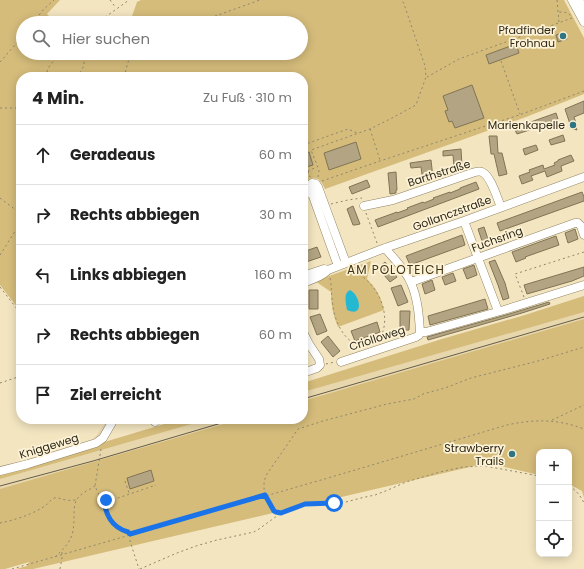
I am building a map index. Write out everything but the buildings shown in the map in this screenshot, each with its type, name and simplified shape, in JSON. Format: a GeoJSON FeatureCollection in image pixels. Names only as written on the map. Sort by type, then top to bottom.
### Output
{"type":"FeatureCollection","features":[{"type":"Feature","properties":{"kind":"street"},"geometry":{"type":"LineString","coordinates":[[572,0],[584,22]]}},
{"type":"Feature","properties":{"kind":"street"},"geometry":{"type":"LineString","coordinates":[[579,0],[584,9]]}},
{"type":"Feature","properties":{"kind":"street","name":"Barthstraße"},"geometry":{"type":"LineString","coordinates":[[364,206],[393,200],[472,172],[479,172],[487,176],[501,207]]}},
{"type":"Feature","properties":{"kind":"street","name":"Gollanczstraße"},"geometry":{"type":"LineString","coordinates":[[308,281],[345,265],[381,247],[464,221],[584,177]]}},
{"type":"Feature","properties":{"kind":"street"},"geometry":{"type":"LineString","coordinates":[[317,180],[345,265],[311,192],[310,185],[317,180]]}},
{"type":"Feature","properties":{"kind":"street"},"geometry":{"type":"LineString","coordinates":[[464,221],[498,311]]}},
{"type":"Feature","properties":{"kind":"street","name":"Fuchsring"},"geometry":{"type":"LineString","coordinates":[[411,282],[575,223],[578,223],[581,226],[584,235]]}},
{"type":"Feature","properties":{"kind":"street","name":"Criolloweg"},"geometry":{"type":"LineString","coordinates":[[341,362],[419,335],[419,312],[411,282],[399,264],[381,247]]}},
{"type":"Feature","properties":{"kind":"street","name":"Gollanczstraße"},"geometry":{"type":"LineString","coordinates":[[308,274],[324,269],[328,272]]}},
{"type":"Feature","properties":{"kind":"street"},"geometry":{"type":"LineString","coordinates":[[420,332],[426,332],[584,285]]}},
{"type":"Feature","properties":{"kind":"street"},"geometry":{"type":"LineString","coordinates":[[308,342],[319,359],[320,365],[317,368],[308,371]]}},
{"type":"Feature","properties":{"kind":"street"},"geometry":{"type":"LineString","coordinates":[[103,438],[111,424]]}},
{"type":"Feature","properties":{"kind":"street","name":"Kniggeweg"},"geometry":{"type":"LineString","coordinates":[[0,471],[87,446],[96,443],[103,438]]}},
{"type":"Feature","properties":{"kind":"path"},"geometry":{"type":"LineString","coordinates":[[38,16],[54,0]]}},
{"type":"Feature","properties":{"kind":"path"},"geometry":{"type":"LineString","coordinates":[[110,0],[117,9]]}},
{"type":"Feature","properties":{"kind":"path"},"geometry":{"type":"LineString","coordinates":[[107,16],[129,0]]}},
{"type":"Feature","properties":{"kind":"path"},"geometry":{"type":"LineString","coordinates":[[215,16],[260,0]]}},
{"type":"Feature","properties":{"kind":"path"},"geometry":{"type":"LineString","coordinates":[[317,180],[319,172],[318,167],[311,150],[370,129],[416,105],[426,77],[425,66],[402,0]]}},
{"type":"Feature","properties":{"kind":"path"},"geometry":{"type":"LineString","coordinates":[[557,0],[559,23]]}},
{"type":"Feature","properties":{"kind":"path"},"geometry":{"type":"LineString","coordinates":[[426,77],[459,59],[572,18],[567,12],[559,12]]}},
{"type":"Feature","properties":{"kind":"path"},"geometry":{"type":"LineString","coordinates":[[0,62],[16,44]]}},
{"type":"Feature","properties":{"kind":"path"},"geometry":{"type":"LineString","coordinates":[[47,72],[56,60]]}},
{"type":"Feature","properties":{"kind":"path"},"geometry":{"type":"LineString","coordinates":[[81,72],[85,63],[84,60]]}},
{"type":"Feature","properties":{"kind":"path"},"geometry":{"type":"LineString","coordinates":[[125,72],[129,60]]}},
{"type":"Feature","properties":{"kind":"path"},"geometry":{"type":"LineString","coordinates":[[501,61],[520,114]]}},
{"type":"Feature","properties":{"kind":"path"},"geometry":{"type":"LineString","coordinates":[[317,180],[380,161],[584,91]]}},
{"type":"Feature","properties":{"kind":"path"},"geometry":{"type":"LineString","coordinates":[[0,108],[16,108]]}},
{"type":"Feature","properties":{"kind":"path"},"geometry":{"type":"LineString","coordinates":[[308,143],[348,129],[358,133]]}},
{"type":"Feature","properties":{"kind":"path"},"geometry":{"type":"LineString","coordinates":[[370,129],[380,161]]}},
{"type":"Feature","properties":{"kind":"path"},"geometry":{"type":"LineString","coordinates":[[309,175],[308,171],[318,167]]}},
{"type":"Feature","properties":{"kind":"path"},"geometry":{"type":"LineString","coordinates":[[0,198],[16,210]]}},
{"type":"Feature","properties":{"kind":"path"},"geometry":{"type":"LineString","coordinates":[[325,206],[348,200],[364,206],[381,247]]}},
{"type":"Feature","properties":{"kind":"path"},"geometry":{"type":"LineString","coordinates":[[0,255],[16,230]]}},
{"type":"Feature","properties":{"kind":"path"},"geometry":{"type":"LineString","coordinates":[[515,274],[584,252]]}},
{"type":"Feature","properties":{"kind":"path"},"geometry":{"type":"LineString","coordinates":[[360,275],[362,263]]}},
{"type":"Feature","properties":{"kind":"path"},"geometry":{"type":"LineString","coordinates":[[345,265],[374,287],[380,298],[385,320],[381,337],[375,344]]}},
{"type":"Feature","properties":{"kind":"path"},"geometry":{"type":"LineString","coordinates":[[514,271],[526,303]]}},
{"type":"Feature","properties":{"kind":"path"},"geometry":{"type":"LineString","coordinates":[[328,272],[332,288],[333,308],[339,326],[348,340],[356,345],[365,347]]}},
{"type":"Feature","properties":{"kind":"path"},"geometry":{"type":"LineString","coordinates":[[0,287],[16,308]]}},
{"type":"Feature","properties":{"kind":"path"},"geometry":{"type":"LineString","coordinates":[[281,513],[274,511],[265,495],[264,480],[298,429],[322,421],[387,404],[414,399],[423,394],[445,388],[471,378],[538,361],[584,347]]}},
{"type":"Feature","properties":{"kind":"path"},"geometry":{"type":"LineString","coordinates":[[320,365],[338,361],[341,362]]}},
{"type":"Feature","properties":{"kind":"path"},"geometry":{"type":"LineString","coordinates":[[0,383],[16,378]]}},
{"type":"Feature","properties":{"kind":"path"},"geometry":{"type":"LineString","coordinates":[[550,421],[584,405]]}},
{"type":"Feature","properties":{"kind":"path"},"geometry":{"type":"LineString","coordinates":[[12,569],[507,425],[536,420],[571,424],[584,429]]}},
{"type":"Feature","properties":{"kind":"path"},"geometry":{"type":"LineString","coordinates":[[103,438],[95,486],[98,493],[103,498],[110,500],[156,485]]}},
{"type":"Feature","properties":{"kind":"path"},"geometry":{"type":"LineString","coordinates":[[130,534],[130,541],[140,569],[196,546],[260,530],[281,513],[305,504],[346,502],[375,495],[406,482],[440,472],[463,467],[485,466],[536,475]]}},
{"type":"Feature","properties":{"kind":"path"},"geometry":{"type":"LineString","coordinates":[[125,481],[129,494]]}},
{"type":"Feature","properties":{"kind":"path"},"geometry":{"type":"LineString","coordinates":[[54,558],[68,544],[72,536],[75,502],[79,497],[95,486]]}},
{"type":"Feature","properties":{"kind":"path"},"geometry":{"type":"LineString","coordinates":[[572,488],[575,489],[584,502]]}},
{"type":"Feature","properties":{"kind":"path"},"geometry":{"type":"LineString","coordinates":[[0,524],[14,520],[46,506],[54,498],[77,500]]}},
{"type":"Feature","properties":{"kind":"path"},"geometry":{"type":"LineString","coordinates":[[103,498],[105,510],[114,525],[130,534]]}},
{"type":"Feature","properties":{"kind":"path"},"geometry":{"type":"LineString","coordinates":[[60,569],[62,550]]}},
{"type":"Feature","properties":{"kind":"shaded area"},"geometry":{"type":"Polygon","coordinates":[[[0,0],[60,0],[47,14],[49,16],[16,16],[16,60],[308,60],[308,16],[132,16],[137,2],[141,0],[564,0],[584,38],[584,94],[526,117],[325,189],[318,179],[311,178],[308,180],[308,72],[16,72],[16,306],[0,285],[0,0]]]}},
{"type":"Feature","properties":{"kind":"shaded area"},"geometry":{"type":"Polygon","coordinates":[[[371,261],[367,279],[378,293],[384,310],[338,327],[331,301],[331,292],[315,281],[371,261]]]}},
{"type":"Feature","properties":{"kind":"shaded area"},"geometry":{"type":"Polygon","coordinates":[[[584,296],[584,337],[308,416],[308,381],[442,339],[584,296]]]}},
{"type":"Feature","properties":{"kind":"shaded area"},"geometry":{"type":"Polygon","coordinates":[[[584,296],[584,312],[308,391],[308,381],[442,339],[584,296]]]}},
{"type":"Feature","properties":{"kind":"shaded area"},"geometry":{"type":"Polygon","coordinates":[[[584,319],[584,498],[582,491],[572,486],[572,449],[536,449],[536,474],[487,463],[33,569],[16,569],[27,566],[29,562],[0,569],[0,489],[224,424],[308,424],[308,400],[584,319]]]}},
{"type":"Feature","properties":{"kind":"shaded area"},"geometry":{"type":"Polygon","coordinates":[[[105,424],[110,424],[113,426],[105,442],[164,424],[279,424],[0,505],[0,471],[88,447],[105,424]]]}},
{"type":"Feature","properties":{"kind":"shaded area"},"geometry":{"type":"Polygon","coordinates":[[[164,424],[192,424],[0,479],[0,471],[164,424]]]}},
{"type":"Feature","properties":{"kind":"water"},"geometry":{"type":"Polygon","coordinates":[[[350,290],[356,296],[359,305],[358,309],[353,312],[347,310],[346,293],[350,290]]]}},
{"type":"Feature","properties":{"kind":"tram line"},"geometry":{"type":"LineString","coordinates":[[308,398],[584,317]]}},
{"type":"Feature","properties":{"kind":"tram line"},"geometry":{"type":"LineString","coordinates":[[0,486],[93,461],[218,424]]}},
{"type":"Feature","properties":{"kind":"place","name":"Pfadfinder Frohnau"},"geometry":{"type":"Point","coordinates":[563,36]}},
{"type":"Feature","properties":{"kind":"place","name":"Marienkapelle"},"geometry":{"type":"Point","coordinates":[573,125]}},
{"type":"Feature","properties":{"kind":"place","name":"Strawberry Trails"},"geometry":{"type":"Point","coordinates":[512,454]}},
{"type":"Feature","properties":{"kind":"district","name":"AM POLOTEICH"},"geometry":{"type":"Point","coordinates":[396,269]}},
{"type":"Feature","properties":{"kind":"route"},"geometry":{"type":"LineString","coordinates":[[106,500],[103,498],[108,517],[114,525],[130,534],[265,495],[274,511],[281,513],[305,504],[334,503]]}}]}
